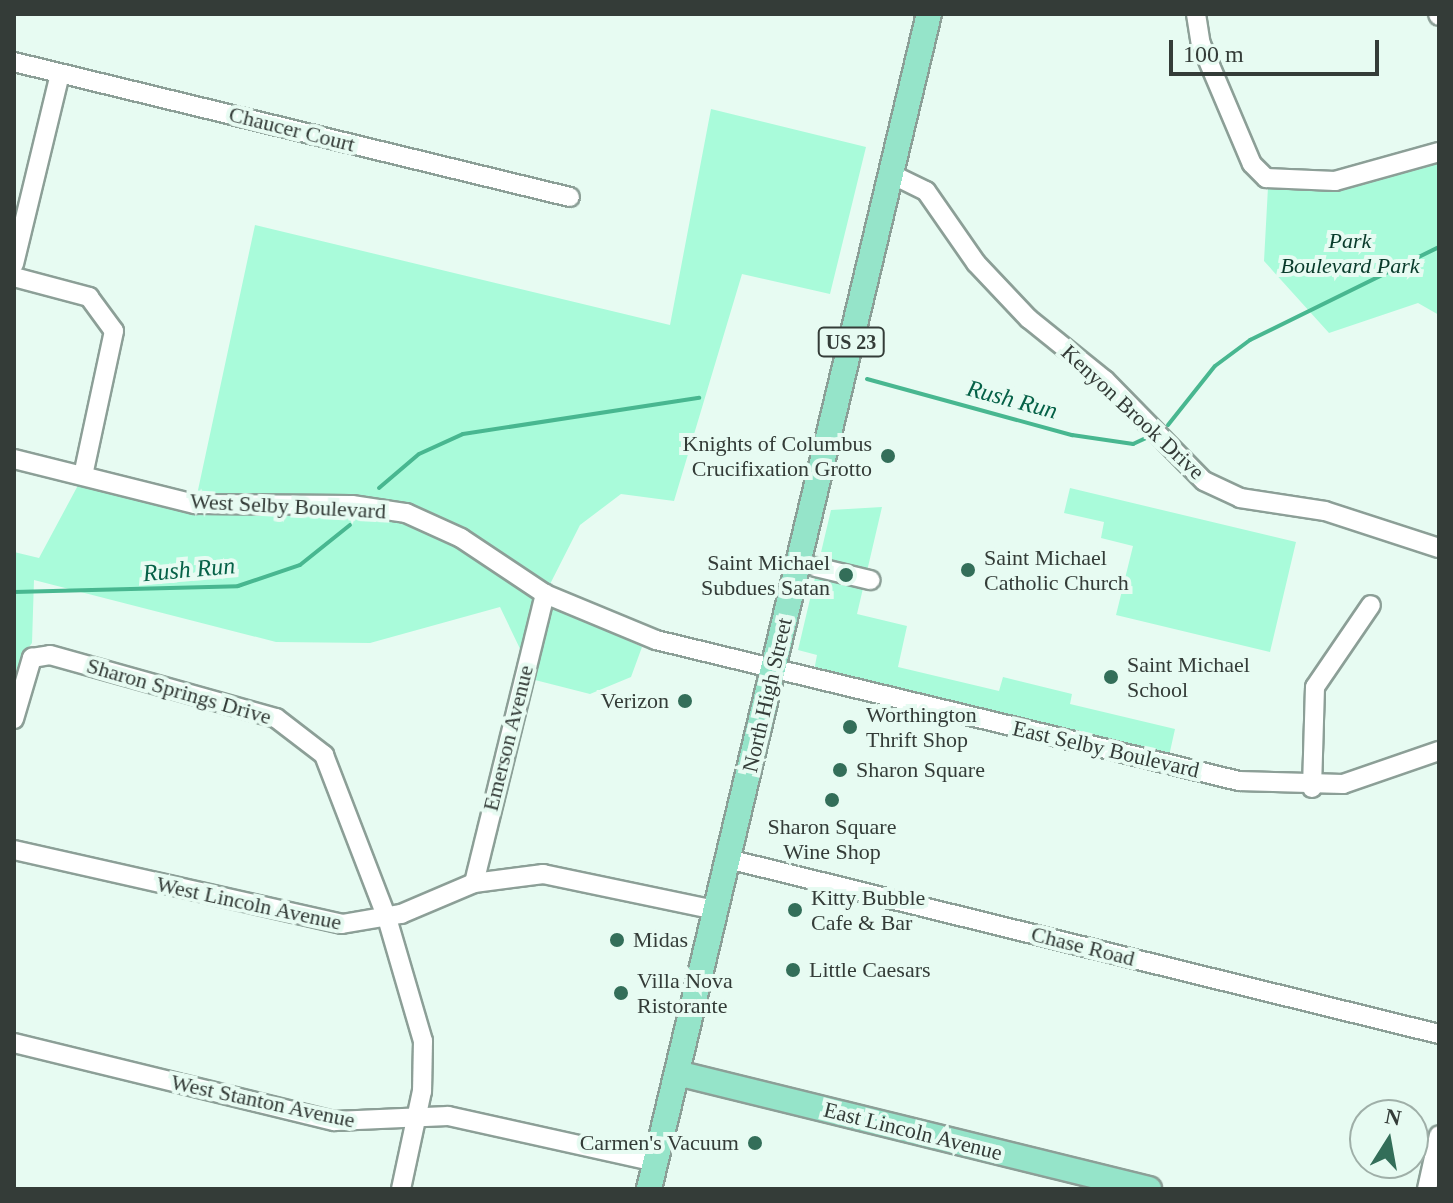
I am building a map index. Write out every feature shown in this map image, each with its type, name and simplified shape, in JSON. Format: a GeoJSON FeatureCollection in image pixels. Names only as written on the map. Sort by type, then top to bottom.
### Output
{"type":"FeatureCollection","features":[{"type":"Feature","properties":{"kind":"main road","name":"North High Street"},"geometry":{"type":"LineString","coordinates":[[649,1189],[929,14]]}},
{"type":"Feature","properties":{"kind":"main road","name":"East Lincoln Avenue"},"geometry":{"type":"LineString","coordinates":[[677,1073],[1149,1189]]}},
{"type":"Feature","properties":{"kind":"street"},"geometry":{"type":"LineString","coordinates":[[1196,14],[1201,44],[1260,174],[1301,185],[1439,152]]}},
{"type":"Feature","properties":{"kind":"street","name":"Chaucer Court"},"geometry":{"type":"LineString","coordinates":[[14,62],[570,197]]}},
{"type":"Feature","properties":{"kind":"street"},"geometry":{"type":"LineString","coordinates":[[14,264],[60,74]]}},
{"type":"Feature","properties":{"kind":"street","name":"Kenyon Brook Drive"},"geometry":{"type":"LineString","coordinates":[[891,174],[926,191],[976,263],[1029,319],[1105,380],[1204,481],[1240,498],[1325,511],[1439,548]]}},
{"type":"Feature","properties":{"kind":"street"},"geometry":{"type":"LineString","coordinates":[[14,277],[101,305],[115,346],[83,476]]}},
{"type":"Feature","properties":{"kind":"street","name":"West Selby Boulevard"},"geometry":{"type":"LineString","coordinates":[[14,459],[195,504],[381,508],[461,538],[545,594],[656,640],[773,669]]}},
{"type":"Feature","properties":{"kind":"street"},"geometry":{"type":"LineString","coordinates":[[816,567],[870,580]]}},
{"type":"Feature","properties":{"kind":"street","name":"Emerson Avenue"},"geometry":{"type":"LineString","coordinates":[[474,883],[545,594]]}},
{"type":"Feature","properties":{"kind":"street"},"geometry":{"type":"LineString","coordinates":[[1312,788],[1315,687],[1371,605]]}},
{"type":"Feature","properties":{"kind":"street","name":"Sharon Springs Drive"},"geometry":{"type":"LineString","coordinates":[[14,719],[21,681],[39,654],[293,727],[332,767],[387,918]]}},
{"type":"Feature","properties":{"kind":"street","name":"East Selby Boulevard"},"geometry":{"type":"LineString","coordinates":[[773,669],[1239,781],[1312,788],[1439,751]]}},
{"type":"Feature","properties":{"kind":"street","name":"West Lincoln Avenue"},"geometry":{"type":"LineString","coordinates":[[14,850],[315,921],[387,918],[474,883],[567,876],[715,910]]}},
{"type":"Feature","properties":{"kind":"street","name":"Chase Road"},"geometry":{"type":"LineString","coordinates":[[728,859],[1439,1034]]}},
{"type":"Feature","properties":{"kind":"street"},"geometry":{"type":"LineString","coordinates":[[387,918],[423,1041],[418,1118],[401,1189]]}},
{"type":"Feature","properties":{"kind":"street","name":"West Stanton Avenue"},"geometry":{"type":"LineString","coordinates":[[14,1043],[335,1121],[418,1118],[496,1123],[656,1162]]}},
{"type":"Feature","properties":{"kind":"street"},"geometry":{"type":"LineString","coordinates":[[1427,1189],[1439,1135]]}},
{"type":"Feature","properties":{"kind":"green space"},"geometry":{"type":"Polygon","coordinates":[[[711,109],[866,147],[830,294],[742,274],[674,501],[621,494],[580,525],[545,594],[536,598],[642,647],[631,677],[590,694],[535,680],[500,607],[370,643],[276,642],[34,580],[32,643],[22,656],[14,697],[14,552],[39,558],[83,476],[195,504],[255,225],[670,325],[711,109]]]}},
{"type":"Feature","properties":{"kind":"green space","name":"Park Boulevard Park"},"geometry":{"type":"Polygon","coordinates":[[[1439,159],[1439,315],[1418,303],[1329,333],[1264,261],[1268,187],[1315,189],[1439,159]]]}},
{"type":"Feature","properties":{"kind":"green space"},"geometry":{"type":"Polygon","coordinates":[[[1070,488],[1296,542],[1270,652],[1116,615],[1133,546],[1101,538],[1104,522],[1064,513],[1070,488]]]}},
{"type":"Feature","properties":{"kind":"green space"},"geometry":{"type":"Polygon","coordinates":[[[882,507],[857,614],[907,626],[898,667],[999,691],[1003,677],[1072,694],[1070,704],[1175,729],[1169,756],[814,671],[817,655],[798,650],[831,510],[882,507]]]}},
{"type":"Feature","properties":{"kind":"waterway","name":"Rush Run"},"geometry":{"type":"LineString","coordinates":[[1168,425],[1215,366],[1250,340],[1439,247]]}},
{"type":"Feature","properties":{"kind":"waterway","name":"Rush Run"},"geometry":{"type":"LineString","coordinates":[[867,379],[1072,435],[1133,444],[1148,437]]}},
{"type":"Feature","properties":{"kind":"waterway","name":"Rush Run"},"geometry":{"type":"LineString","coordinates":[[379,488],[419,454],[463,434],[699,398]]}},
{"type":"Feature","properties":{"kind":"waterway","name":"Rush Run"},"geometry":{"type":"LineString","coordinates":[[14,592],[238,586],[300,565],[350,525]]}},
{"type":"Feature","properties":{"kind":"place","name":"Knights of Columbus Crucifixation Grotto"},"geometry":{"type":"Point","coordinates":[888,456]}},
{"type":"Feature","properties":{"kind":"place","name":"Saint Michael Catholic Church"},"geometry":{"type":"Point","coordinates":[968,570]}},
{"type":"Feature","properties":{"kind":"place","name":"Saint Michael Subdues Satan"},"geometry":{"type":"Point","coordinates":[846,575]}},
{"type":"Feature","properties":{"kind":"place","name":"Saint Michael School"},"geometry":{"type":"Point","coordinates":[1111,677]}},
{"type":"Feature","properties":{"kind":"place","name":"Verizon"},"geometry":{"type":"Point","coordinates":[685,701]}},
{"type":"Feature","properties":{"kind":"place","name":"Worthington Thrift Shop"},"geometry":{"type":"Point","coordinates":[850,727]}},
{"type":"Feature","properties":{"kind":"place","name":"Sharon Square"},"geometry":{"type":"Point","coordinates":[840,770]}},
{"type":"Feature","properties":{"kind":"place","name":"Sharon Square Wine Shop"},"geometry":{"type":"Point","coordinates":[832,800]}},
{"type":"Feature","properties":{"kind":"place","name":"Kitty Bubble Cafe & Bar"},"geometry":{"type":"Point","coordinates":[795,910]}},
{"type":"Feature","properties":{"kind":"place","name":"Midas"},"geometry":{"type":"Point","coordinates":[617,940]}},
{"type":"Feature","properties":{"kind":"place","name":"Little Caesars"},"geometry":{"type":"Point","coordinates":[793,970]}},
{"type":"Feature","properties":{"kind":"place","name":"Villa Nova Ristorante"},"geometry":{"type":"Point","coordinates":[621,993]}},
{"type":"Feature","properties":{"kind":"place","name":"Carmen's Vacuum"},"geometry":{"type":"Point","coordinates":[755,1143]}}]}
